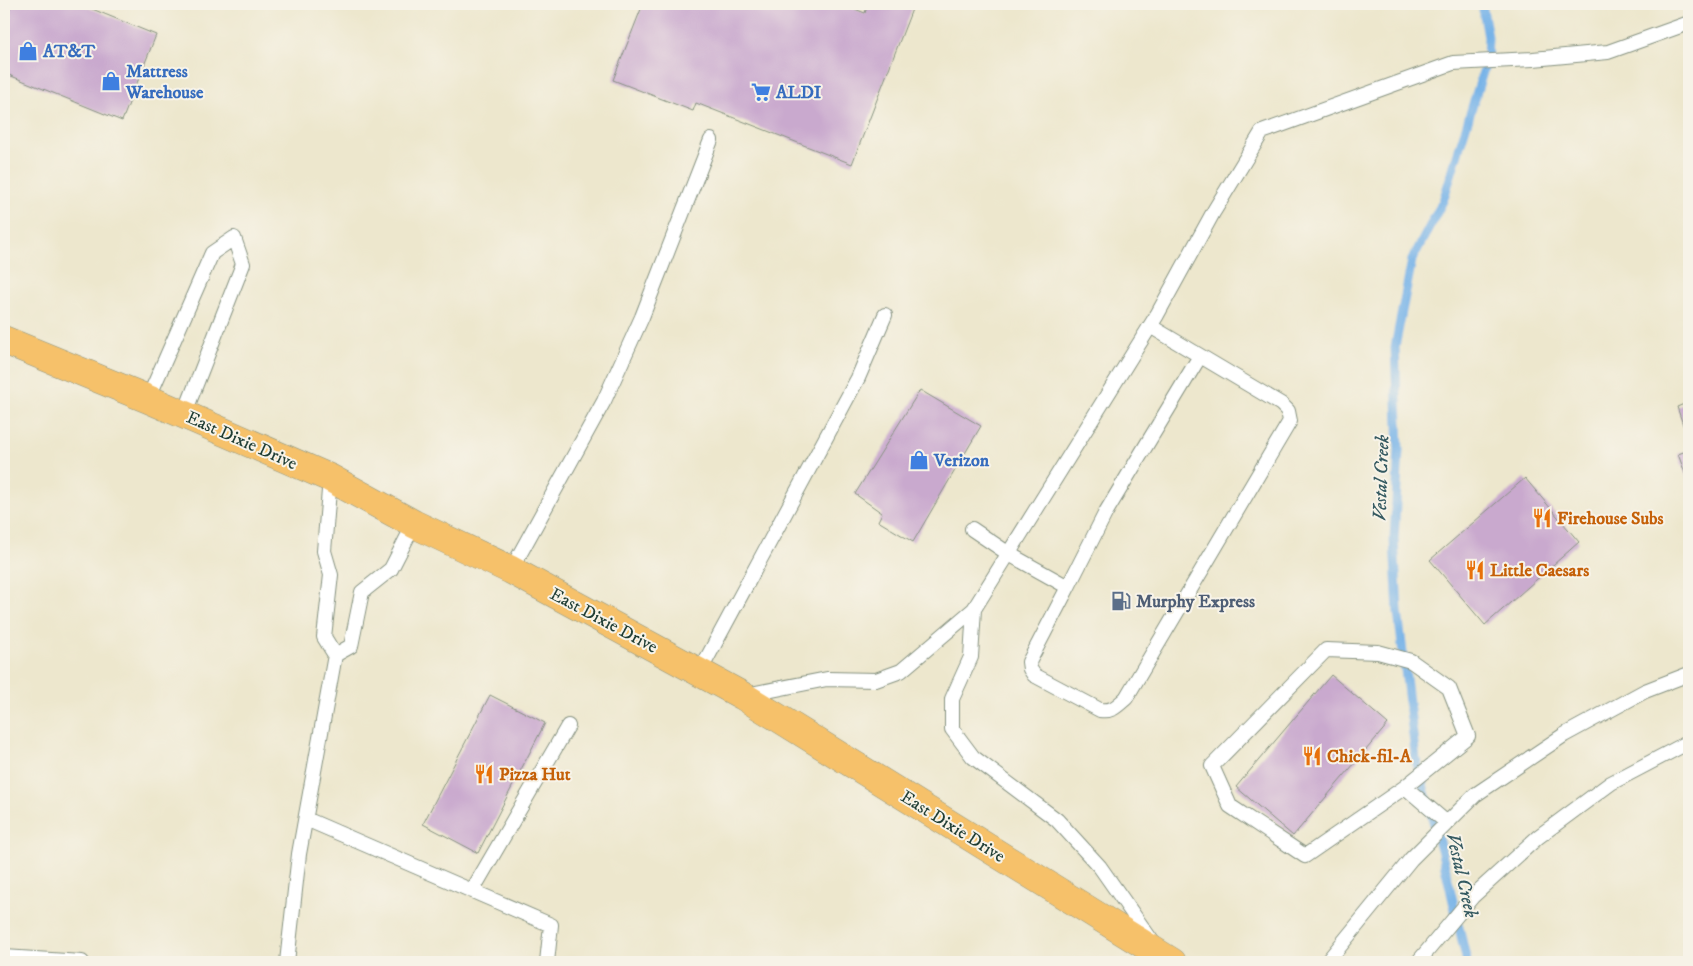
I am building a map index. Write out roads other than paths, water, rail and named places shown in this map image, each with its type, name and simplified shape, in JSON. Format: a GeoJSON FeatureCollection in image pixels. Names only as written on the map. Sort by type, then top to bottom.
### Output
{"type":"FeatureCollection","features":[{"type":"Feature","properties":{"kind":"main road","name":"East Dixie Drive"},"geometry":{"type":"LineString","coordinates":[[4,340],[148,399],[330,478],[414,524],[511,570],[652,645],[743,696],[1167,959]]}},
{"type":"Feature","properties":{"kind":"lane"},"geometry":{"type":"LineString","coordinates":[[743,696],[827,679],[876,680],[902,671],[974,609],[1150,326],[1214,210],[1262,132],[1453,63],[1533,59],[1608,52],[1689,23]]}},
{"type":"Feature","properties":{"kind":"lane"},"geometry":{"type":"LineString","coordinates":[[511,570],[604,401],[642,316],[710,140]]}},
{"type":"Feature","properties":{"kind":"lane"},"geometry":{"type":"LineString","coordinates":[[148,399],[212,254],[234,238],[243,264],[184,415]]}},
{"type":"Feature","properties":{"kind":"lane"},"geometry":{"type":"LineString","coordinates":[[699,673],[858,378],[885,315]]}},
{"type":"Feature","properties":{"kind":"lane"},"geometry":{"type":"LineString","coordinates":[[1150,326],[1281,404],[1288,411],[1290,421],[1126,698],[1116,707],[1107,711],[1100,710],[1034,674],[1030,669],[1029,662],[1106,512],[1200,356]]}},
{"type":"Feature","properties":{"kind":"lane"},"geometry":{"type":"LineString","coordinates":[[287,962],[299,854],[335,656],[324,637],[331,575],[324,551],[330,478]]}},
{"type":"Feature","properties":{"kind":"lane"},"geometry":{"type":"LineString","coordinates":[[335,656],[351,646],[362,592],[391,569],[414,524]]}},
{"type":"Feature","properties":{"kind":"lane"},"geometry":{"type":"LineString","coordinates":[[972,529],[1009,554],[1068,587]]}},
{"type":"Feature","properties":{"kind":"lane"},"geometry":{"type":"LineString","coordinates":[[974,609],[971,657],[952,699],[952,729],[973,757],[1058,820],[1100,866],[1167,959]]}},
{"type":"Feature","properties":{"kind":"lane"},"geometry":{"type":"LineString","coordinates":[[1326,650],[1378,652],[1411,661],[1449,688],[1468,736],[1404,787],[1304,856],[1230,806],[1212,766],[1326,650]]}},
{"type":"Feature","properties":{"kind":"lane"},"geometry":{"type":"LineString","coordinates":[[1327,962],[1411,859],[1475,795],[1564,735],[1645,691],[1689,674]]}},
{"type":"Feature","properties":{"kind":"lane"},"geometry":{"type":"LineString","coordinates":[[472,891],[568,726]]}},
{"type":"Feature","properties":{"kind":"lane"},"geometry":{"type":"LineString","coordinates":[[1418,962],[1473,896],[1538,837],[1611,783],[1689,742]]}},
{"type":"Feature","properties":{"kind":"lane"},"geometry":{"type":"LineString","coordinates":[[1404,787],[1447,823]]}},
{"type":"Feature","properties":{"kind":"lane"},"geometry":{"type":"LineString","coordinates":[[306,819],[551,925],[547,962]]}},
{"type":"Feature","properties":{"kind":"lane"},"geometry":{"type":"LineString","coordinates":[[4,957],[82,962]]}},
{"type":"Feature","properties":{"kind":"waterway","name":"Vestal Creek"},"geometry":{"type":"LineString","coordinates":[[1467,962],[1441,849],[1416,760],[1398,612],[1394,539],[1399,450],[1395,347],[1412,260],[1443,201],[1487,59],[1488,37],[1482,4]]}},
{"type":"Feature","properties":{"kind":"place","name":"AT&T"},"geometry":{"type":"Point","coordinates":[28,51]}},
{"type":"Feature","properties":{"kind":"place","name":"Mattress Warehouse"},"geometry":{"type":"Point","coordinates":[111,81]}},
{"type":"Feature","properties":{"kind":"place","name":"ALDI"},"geometry":{"type":"Point","coordinates":[761,92]}},
{"type":"Feature","properties":{"kind":"place","name":"Verizon"},"geometry":{"type":"Point","coordinates":[919,460]}},
{"type":"Feature","properties":{"kind":"place","name":"Firehouse Subs"},"geometry":{"type":"Point","coordinates":[1542,518]}},
{"type":"Feature","properties":{"kind":"place","name":"Little Caesars"},"geometry":{"type":"Point","coordinates":[1475,570]}},
{"type":"Feature","properties":{"kind":"place","name":"Murphy Express"},"geometry":{"type":"Point","coordinates":[1121,601]}},
{"type":"Feature","properties":{"kind":"place","name":"Chick-fil-A"},"geometry":{"type":"Point","coordinates":[1312,756]}},
{"type":"Feature","properties":{"kind":"place","name":"Pizza Hut"},"geometry":{"type":"Point","coordinates":[484,774]}}]}
